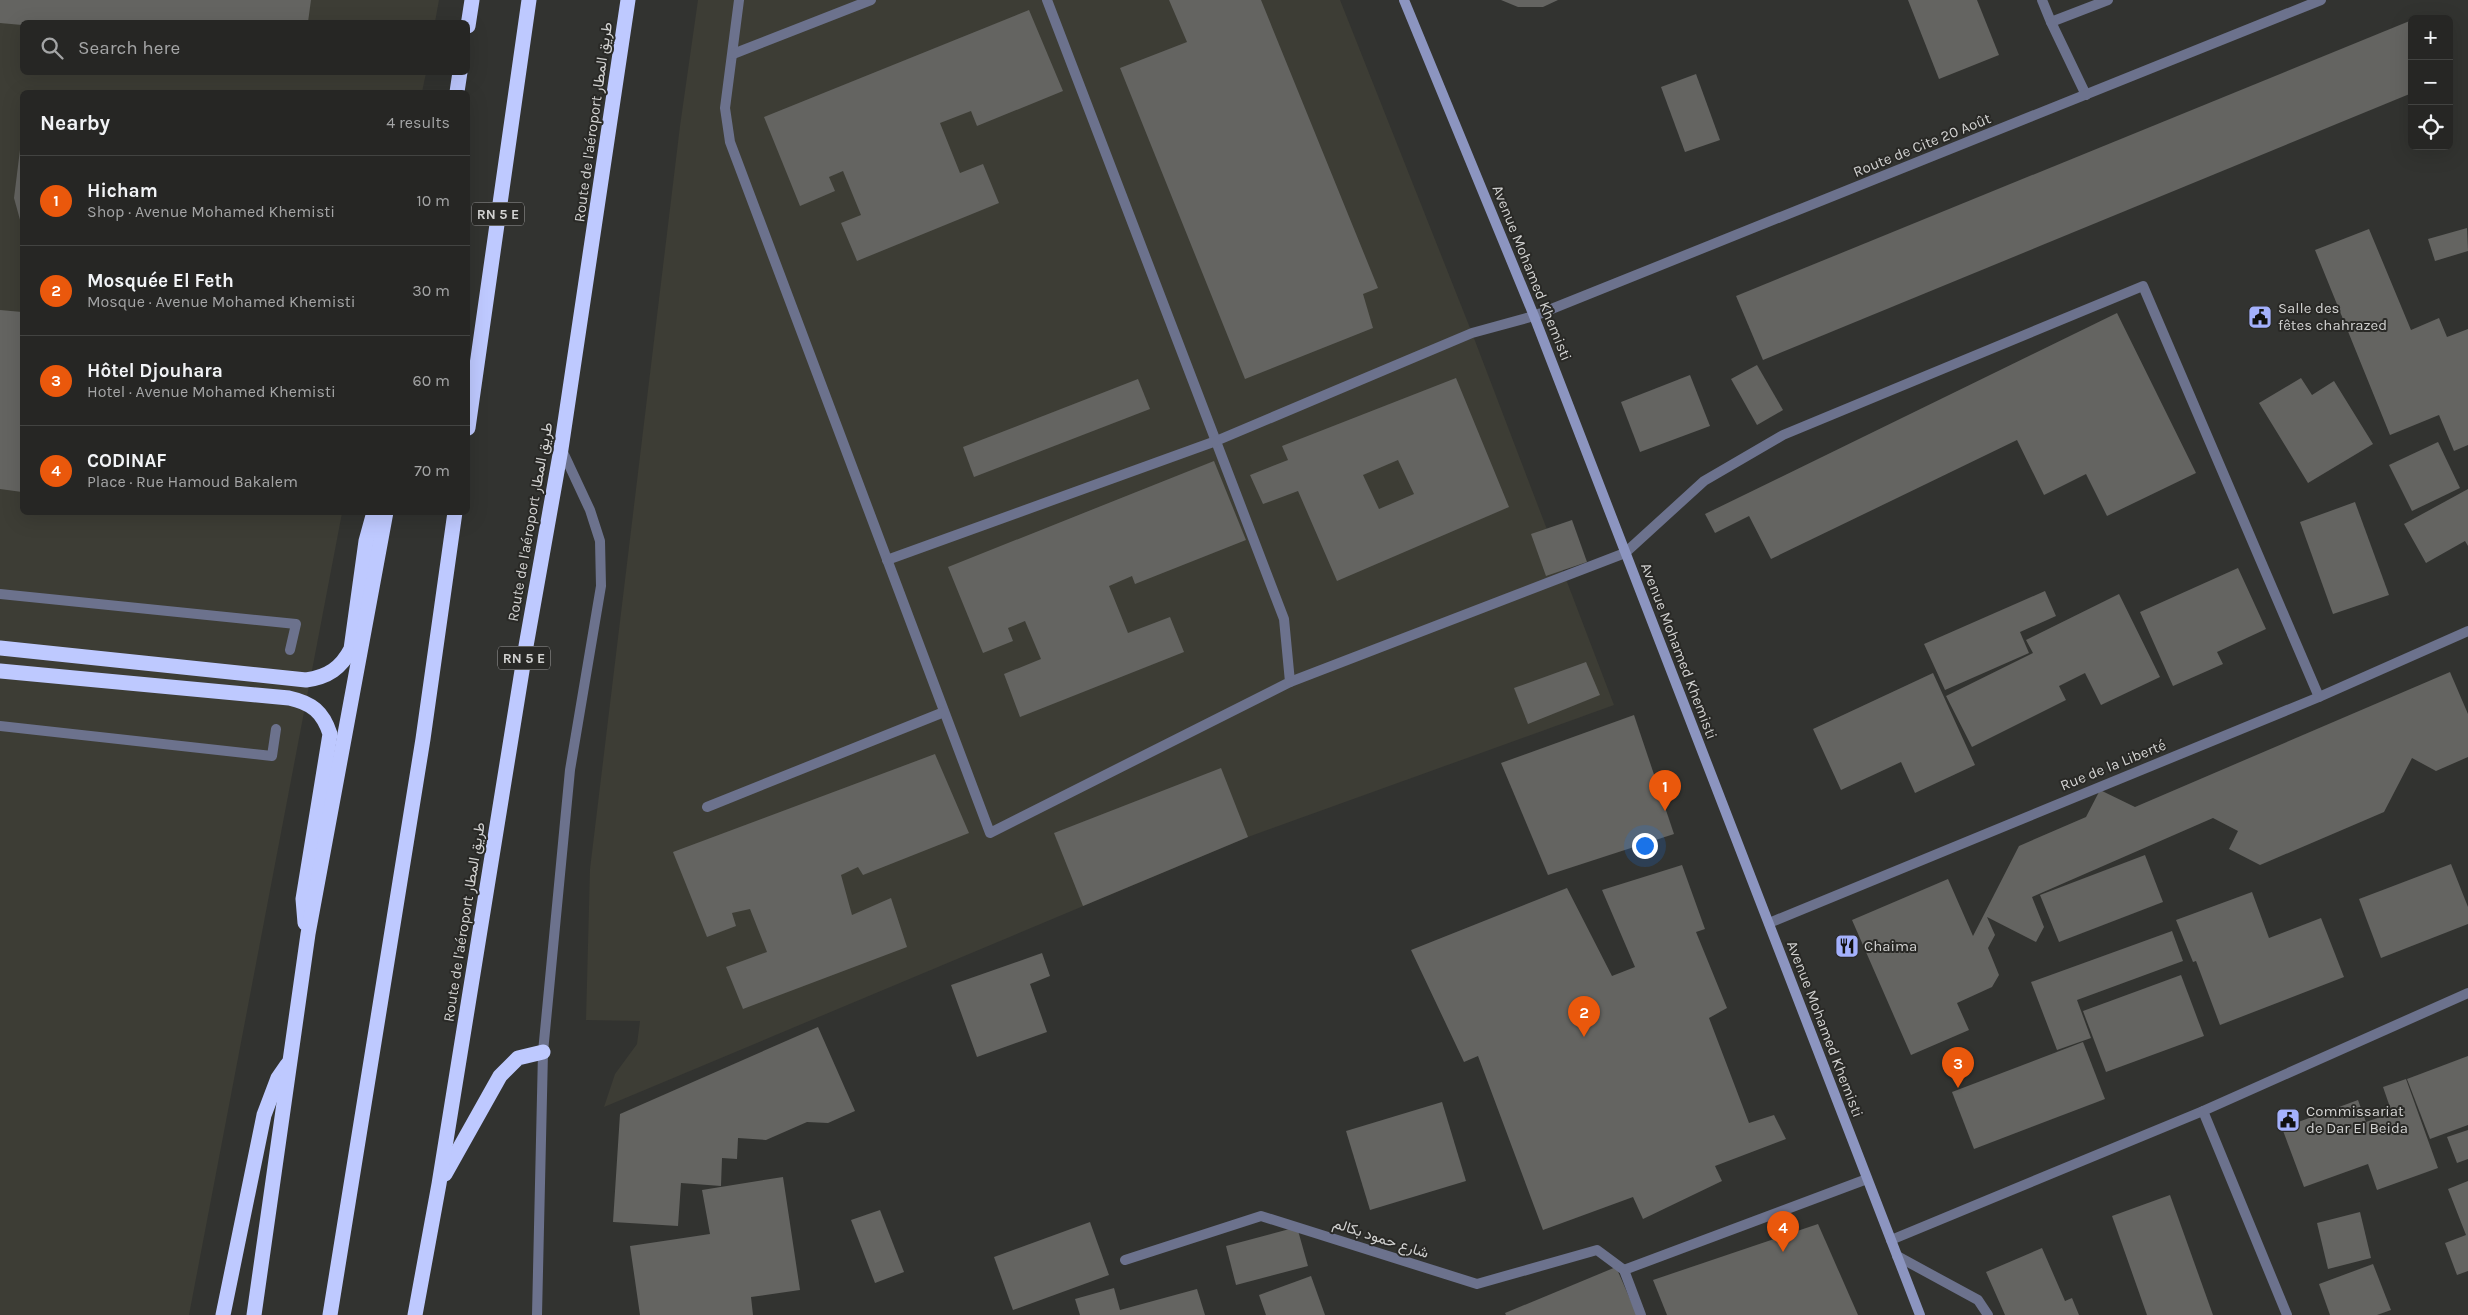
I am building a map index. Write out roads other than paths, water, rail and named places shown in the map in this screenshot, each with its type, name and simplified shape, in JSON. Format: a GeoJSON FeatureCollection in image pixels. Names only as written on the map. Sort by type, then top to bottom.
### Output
{"type":"FeatureCollection","features":[{"type":"Feature","properties":{"kind":"highway"},"geometry":{"type":"LineString","coordinates":[[469,20],[472,0]]}},
{"type":"Feature","properties":{"kind":"highway","name":"RN 5 E"},"geometry":{"type":"LineString","coordinates":[[470,414],[529,0]]}},
{"type":"Feature","properties":{"kind":"highway","name":"Route de l'aéroport طريق المطار"},"geometry":{"type":"LineString","coordinates":[[415,1315],[439,1184],[525,656],[561,449],[628,0]]}},
{"type":"Feature","properties":{"kind":"highway"},"geometry":{"type":"LineString","coordinates":[[457,90],[460,75]]}},
{"type":"Feature","properties":{"kind":"highway"},"geometry":{"type":"LineString","coordinates":[[0,648],[306,680],[321,678],[344,662],[351,649],[366,541],[373,515]]}},
{"type":"Feature","properties":{"kind":"highway"},"geometry":{"type":"LineString","coordinates":[[254,1315],[308,934],[385,515]]}},
{"type":"Feature","properties":{"kind":"highway"},"geometry":{"type":"LineString","coordinates":[[330,1315],[422,749],[455,515]]}},
{"type":"Feature","properties":{"kind":"highway"},"geometry":{"type":"LineString","coordinates":[[0,671],[289,698],[303,701],[316,709],[325,720],[330,734],[303,899],[308,934]]}},
{"type":"Feature","properties":{"kind":"highway"},"geometry":{"type":"LineString","coordinates":[[439,1184],[500,1076],[518,1058],[543,1052]]}},
{"type":"Feature","properties":{"kind":"highway"},"geometry":{"type":"LineString","coordinates":[[223,1315],[264,1115],[278,1078],[291,1059]]}},
{"type":"Feature","properties":{"kind":"main road","name":"Avenue Mohamed Khemisti"},"geometry":{"type":"LineString","coordinates":[[1404,0],[1534,316],[1920,1315]]}},
{"type":"Feature","properties":{"kind":"street"},"geometry":{"type":"LineString","coordinates":[[739,0],[725,108],[730,142],[990,833],[1290,682],[1625,553],[1704,481],[1783,435],[2143,286],[2319,697]]}},
{"type":"Feature","properties":{"kind":"street"},"geometry":{"type":"LineString","coordinates":[[732,54],[871,0]]}},
{"type":"Feature","properties":{"kind":"street"},"geometry":{"type":"LineString","coordinates":[[1047,0],[1284,619],[1290,682]]}},
{"type":"Feature","properties":{"kind":"street"},"geometry":{"type":"LineString","coordinates":[[2042,0],[2086,95]]}},
{"type":"Feature","properties":{"kind":"street"},"geometry":{"type":"LineString","coordinates":[[2052,22],[2108,0]]}},
{"type":"Feature","properties":{"kind":"street","name":"Route de Cite 20 Août"},"geometry":{"type":"LineString","coordinates":[[887,560],[1216,441],[1472,333],[1534,316],[2321,0]]}},
{"type":"Feature","properties":{"kind":"street"},"geometry":{"type":"LineString","coordinates":[[537,1315],[543,1052],[570,770],[601,586],[600,541],[590,510],[561,449]]}},
{"type":"Feature","properties":{"kind":"street"},"geometry":{"type":"LineString","coordinates":[[0,594],[296,624],[290,650]]}},
{"type":"Feature","properties":{"kind":"street","name":"Rue de la Liberté"},"geometry":{"type":"LineString","coordinates":[[1769,924],[2319,697],[2468,631]]}},
{"type":"Feature","properties":{"kind":"street"},"geometry":{"type":"LineString","coordinates":[[707,808],[944,712]]}},
{"type":"Feature","properties":{"kind":"street"},"geometry":{"type":"LineString","coordinates":[[0,726],[272,756],[276,729]]}},
{"type":"Feature","properties":{"kind":"street"},"geometry":{"type":"LineString","coordinates":[[1891,1240],[2203,1111],[2468,993]]}},
{"type":"Feature","properties":{"kind":"street"},"geometry":{"type":"LineString","coordinates":[[2203,1111],[2287,1315]]}},
{"type":"Feature","properties":{"kind":"street"},"geometry":{"type":"LineString","coordinates":[[1641,1315],[1624,1270],[1867,1179]]}},
{"type":"Feature","properties":{"kind":"street","name":"شارع حمود بكالم"},"geometry":{"type":"LineString","coordinates":[[1125,1260],[1261,1216],[1477,1284],[1597,1250],[1624,1270]]}},
{"type":"Feature","properties":{"kind":"street"},"geometry":{"type":"LineString","coordinates":[[1898,1256],[1978,1300],[1988,1315]]}},
{"type":"Feature","properties":{"kind":"place","name":"Salle des fêtes chahrazed"},"geometry":{"type":"Point","coordinates":[2260,317]}},
{"type":"Feature","properties":{"kind":"place","name":"Hicham"},"geometry":{"type":"Point","coordinates":[1665,811]}},
{"type":"Feature","properties":{"kind":"place","name":"Chaima"},"geometry":{"type":"Point","coordinates":[1847,946]}},
{"type":"Feature","properties":{"kind":"place","name":"Mosquée El Feth"},"geometry":{"type":"Point","coordinates":[1584,1037]}},
{"type":"Feature","properties":{"kind":"place","name":"Hôtel Djouhara"},"geometry":{"type":"Point","coordinates":[1958,1088]}},
{"type":"Feature","properties":{"kind":"place","name":"Commissariat de Dar El Beida"},"geometry":{"type":"Point","coordinates":[2288,1120]}},
{"type":"Feature","properties":{"kind":"place","name":"CODINAF"},"geometry":{"type":"Point","coordinates":[1783,1252]}}]}
